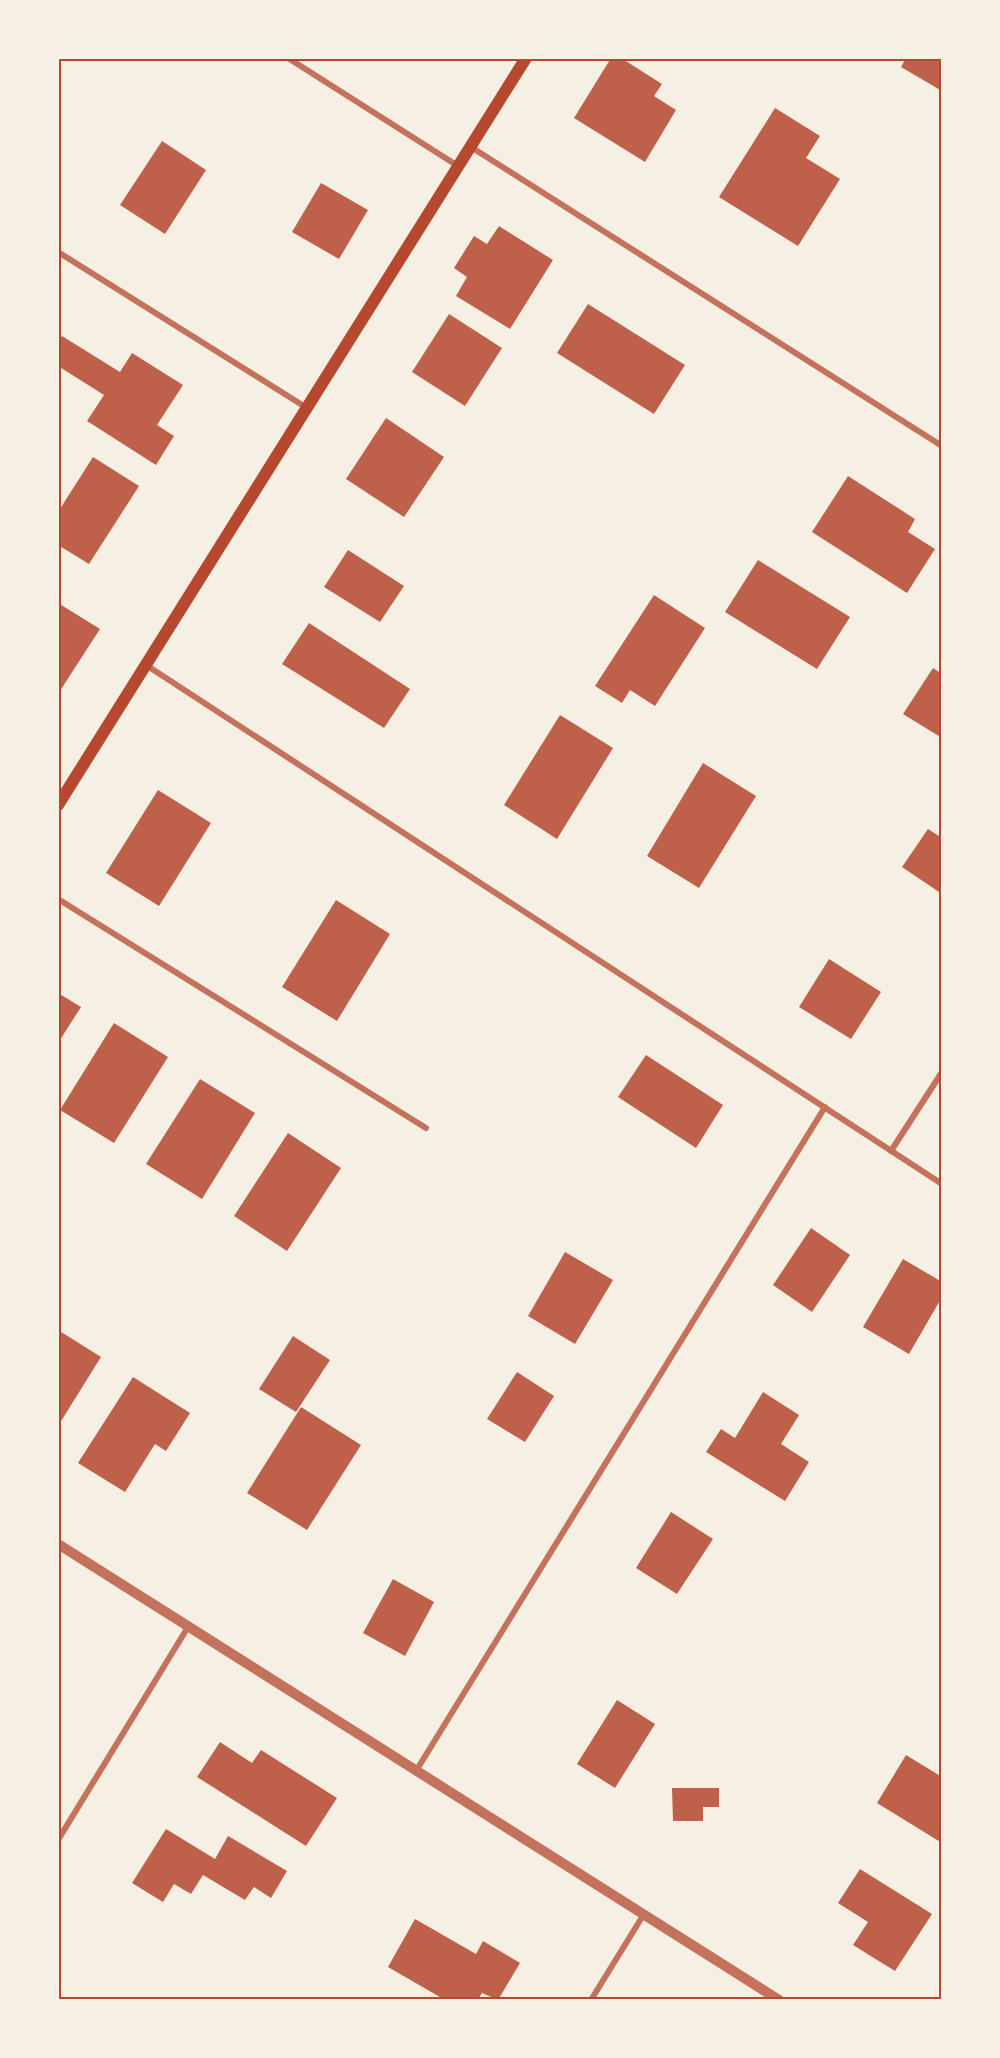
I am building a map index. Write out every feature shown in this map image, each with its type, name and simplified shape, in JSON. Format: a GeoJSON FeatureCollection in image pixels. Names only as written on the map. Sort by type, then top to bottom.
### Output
{"type":"FeatureCollection","features":[{"type":"Feature","properties":{"kind":"main road"},"geometry":{"type":"LineString","coordinates":[[58,805],[526,58]]}},
{"type":"Feature","properties":{"kind":"street"},"geometry":{"type":"LineString","coordinates":[[288,58],[458,166]]}},
{"type":"Feature","properties":{"kind":"street"},"geometry":{"type":"LineString","coordinates":[[471,147],[942,446]]}},
{"type":"Feature","properties":{"kind":"street"},"geometry":{"type":"LineString","coordinates":[[58,252],[307,408]]}},
{"type":"Feature","properties":{"kind":"street"},"geometry":{"type":"LineString","coordinates":[[146,665],[942,1184]]}},
{"type":"Feature","properties":{"kind":"street"},"geometry":{"type":"LineString","coordinates":[[58,899],[426,1128]]}},
{"type":"Feature","properties":{"kind":"street"},"geometry":{"type":"LineString","coordinates":[[891,1151],[942,1072]]}},
{"type":"Feature","properties":{"kind":"street"},"geometry":{"type":"LineString","coordinates":[[416,1771],[825,1107]]}},
{"type":"Feature","properties":{"kind":"street"},"geometry":{"type":"LineString","coordinates":[[58,1544],[780,2000]]}},
{"type":"Feature","properties":{"kind":"street"},"geometry":{"type":"LineString","coordinates":[[58,1840],[188,1627]]}},
{"type":"Feature","properties":{"kind":"street"},"geometry":{"type":"LineString","coordinates":[[591,2000],[644,1914]]}},
{"type":"Feature","properties":{"kind":"building"},"geometry":{"type":"Polygon","coordinates":[[[611,58],[621,58],[662,84],[654,96],[676,110],[645,162],[574,118],[611,58]]]}},
{"type":"Feature","properties":{"kind":"building"},"geometry":{"type":"Polygon","coordinates":[[[906,58],[942,58],[942,91],[901,67],[906,58]]]}},
{"type":"Feature","properties":{"kind":"building"},"geometry":{"type":"Polygon","coordinates":[[[775,108],[820,136],[806,158],[840,179],[798,246],[719,197],[775,108]]]}},
{"type":"Feature","properties":{"kind":"building"},"geometry":{"type":"Polygon","coordinates":[[[162,141],[206,170],[165,234],[120,205],[162,141]]]}},
{"type":"Feature","properties":{"kind":"building"},"geometry":{"type":"Polygon","coordinates":[[[321,183],[368,210],[339,259],[292,232],[321,183]]]}},
{"type":"Feature","properties":{"kind":"building"},"geometry":{"type":"Polygon","coordinates":[[[499,226],[553,260],[510,329],[456,296],[467,277],[454,268],[474,236],[487,244],[499,226]]]}},
{"type":"Feature","properties":{"kind":"building"},"geometry":{"type":"Polygon","coordinates":[[[588,304],[685,365],[654,414],[557,353],[588,304]]]}},
{"type":"Feature","properties":{"kind":"building"},"geometry":{"type":"Polygon","coordinates":[[[449,314],[502,348],[465,406],[412,372],[449,314]]]}},
{"type":"Feature","properties":{"kind":"building"},"geometry":{"type":"Polygon","coordinates":[[[62,336],[120,372],[132,353],[183,385],[157,425],[174,436],[156,465],[87,421],[104,395],[58,366],[58,341],[62,336]]]}},
{"type":"Feature","properties":{"kind":"building"},"geometry":{"type":"Polygon","coordinates":[[[386,418],[444,457],[404,517],[346,479],[386,418]]]}},
{"type":"Feature","properties":{"kind":"building"},"geometry":{"type":"Polygon","coordinates":[[[93,457],[139,486],[89,564],[58,545],[58,512],[93,457]]]}},
{"type":"Feature","properties":{"kind":"building"},"geometry":{"type":"Polygon","coordinates":[[[848,476],[915,519],[908,532],[935,549],[907,593],[812,532],[848,476]]]}},
{"type":"Feature","properties":{"kind":"building"},"geometry":{"type":"Polygon","coordinates":[[[348,550],[404,586],[380,622],[324,587],[348,550]]]}},
{"type":"Feature","properties":{"kind":"building"},"geometry":{"type":"Polygon","coordinates":[[[758,560],[850,617],[817,669],[725,612],[758,560]]]}},
{"type":"Feature","properties":{"kind":"building"},"geometry":{"type":"Polygon","coordinates":[[[654,595],[705,628],[655,706],[630,690],[622,703],[595,686],[654,595]]]}},
{"type":"Feature","properties":{"kind":"building"},"geometry":{"type":"Polygon","coordinates":[[[58,603],[100,629],[58,694],[58,603]]]}},
{"type":"Feature","properties":{"kind":"building"},"geometry":{"type":"Polygon","coordinates":[[[309,623],[410,689],[384,728],[282,664],[309,623]]]}},
{"type":"Feature","properties":{"kind":"building"},"geometry":{"type":"Polygon","coordinates":[[[933,668],[942,674],[942,738],[903,714],[933,668]]]}},
{"type":"Feature","properties":{"kind":"building"},"geometry":{"type":"Polygon","coordinates":[[[560,715],[613,748],[557,839],[504,805],[560,715]]]}},
{"type":"Feature","properties":{"kind":"building"},"geometry":{"type":"Polygon","coordinates":[[[703,763],[756,796],[699,888],[647,856],[703,763]]]}},
{"type":"Feature","properties":{"kind":"building"},"geometry":{"type":"Polygon","coordinates":[[[158,790],[211,823],[159,906],[106,873],[158,790]]]}},
{"type":"Feature","properties":{"kind":"building"},"geometry":{"type":"Polygon","coordinates":[[[928,829],[942,838],[942,894],[902,867],[928,829]]]}},
{"type":"Feature","properties":{"kind":"building"},"geometry":{"type":"Polygon","coordinates":[[[336,900],[390,934],[337,1021],[282,987],[336,900]]]}},
{"type":"Feature","properties":{"kind":"building"},"geometry":{"type":"Polygon","coordinates":[[[829,959],[881,992],[851,1039],[799,1007],[829,959]]]}},
{"type":"Feature","properties":{"kind":"building"},"geometry":{"type":"Polygon","coordinates":[[[58,993],[81,1007],[58,1043],[58,993]]]}},
{"type":"Feature","properties":{"kind":"building"},"geometry":{"type":"Polygon","coordinates":[[[114,1023],[168,1057],[114,1143],[60,1110],[114,1023]]]}},
{"type":"Feature","properties":{"kind":"building"},"geometry":{"type":"Polygon","coordinates":[[[646,1055],[723,1105],[696,1148],[618,1097],[646,1055]]]}},
{"type":"Feature","properties":{"kind":"building"},"geometry":{"type":"Polygon","coordinates":[[[200,1079],[255,1113],[202,1199],[146,1164],[200,1079]]]}},
{"type":"Feature","properties":{"kind":"building"},"geometry":{"type":"Polygon","coordinates":[[[288,1133],[341,1168],[287,1251],[234,1216],[288,1133]]]}},
{"type":"Feature","properties":{"kind":"building"},"geometry":{"type":"Polygon","coordinates":[[[811,1228],[850,1255],[812,1312],[773,1285],[811,1228]]]}},
{"type":"Feature","properties":{"kind":"building"},"geometry":{"type":"Polygon","coordinates":[[[565,1252],[613,1280],[575,1344],[528,1316],[565,1252]]]}},
{"type":"Feature","properties":{"kind":"building"},"geometry":{"type":"Polygon","coordinates":[[[903,1259],[942,1282],[942,1297],[909,1354],[863,1327],[903,1259]]]}},
{"type":"Feature","properties":{"kind":"building"},"geometry":{"type":"Polygon","coordinates":[[[58,1330],[101,1357],[58,1426],[58,1330]]]}},
{"type":"Feature","properties":{"kind":"building"},"geometry":{"type":"Polygon","coordinates":[[[293,1336],[330,1360],[296,1412],[259,1389],[293,1336]]]}},
{"type":"Feature","properties":{"kind":"building"},"geometry":{"type":"Polygon","coordinates":[[[517,1372],[554,1396],[525,1442],[487,1419],[517,1372]]]}},
{"type":"Feature","properties":{"kind":"building"},"geometry":{"type":"Polygon","coordinates":[[[133,1377],[190,1413],[166,1451],[155,1444],[125,1492],[78,1463],[133,1377]]]}},
{"type":"Feature","properties":{"kind":"building"},"geometry":{"type":"Polygon","coordinates":[[[763,1392],[799,1415],[781,1444],[809,1462],[785,1501],[706,1452],[721,1429],[735,1438],[763,1392]]]}},
{"type":"Feature","properties":{"kind":"building"},"geometry":{"type":"Polygon","coordinates":[[[301,1407],[361,1445],[307,1530],[247,1493],[301,1407]]]}},
{"type":"Feature","properties":{"kind":"building"},"geometry":{"type":"Polygon","coordinates":[[[671,1512],[713,1539],[677,1594],[636,1568],[671,1512]]]}},
{"type":"Feature","properties":{"kind":"building"},"geometry":{"type":"Polygon","coordinates":[[[393,1579],[434,1602],[405,1656],[363,1633],[393,1579]]]}},
{"type":"Feature","properties":{"kind":"building"},"geometry":{"type":"Polygon","coordinates":[[[617,1700],[655,1724],[615,1788],[577,1764],[617,1700]]]}},
{"type":"Feature","properties":{"kind":"building"},"geometry":{"type":"Polygon","coordinates":[[[220,1742],[252,1763],[261,1750],[337,1798],[306,1846],[197,1777],[220,1742]]]}},
{"type":"Feature","properties":{"kind":"building"},"geometry":{"type":"Polygon","coordinates":[[[906,1755],[942,1777],[942,1843],[877,1803],[906,1755]]]}},
{"type":"Feature","properties":{"kind":"building"},"geometry":{"type":"Polygon","coordinates":[[[672,1788],[719,1788],[719,1807],[703,1807],[703,1821],[673,1821],[672,1788]]]}},
{"type":"Feature","properties":{"kind":"building"},"geometry":{"type":"Polygon","coordinates":[[[166,1829],[215,1859],[228,1836],[287,1871],[271,1898],[254,1887],[245,1900],[203,1875],[191,1894],[174,1884],[163,1902],[132,1883],[166,1829]]]}},
{"type":"Feature","properties":{"kind":"building"},"geometry":{"type":"Polygon","coordinates":[[[860,1869],[932,1914],[895,1971],[853,1945],[868,1922],[838,1903],[860,1869]]]}},
{"type":"Feature","properties":{"kind":"building"},"geometry":{"type":"Polygon","coordinates":[[[415,1919],[476,1954],[483,1941],[520,1963],[498,2000],[482,1993],[478,2000],[445,2000],[388,1967],[415,1919]]]}}]}
